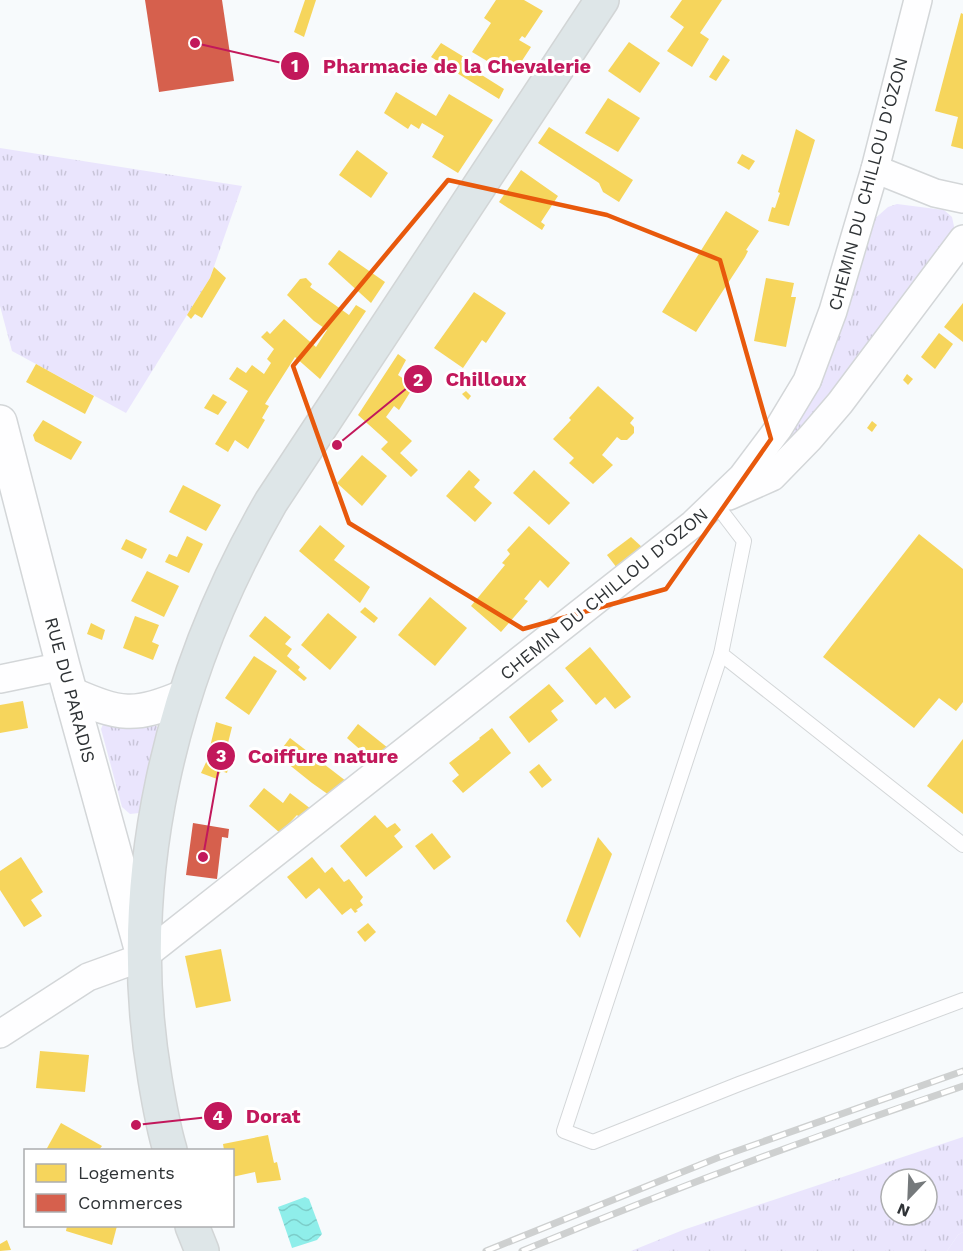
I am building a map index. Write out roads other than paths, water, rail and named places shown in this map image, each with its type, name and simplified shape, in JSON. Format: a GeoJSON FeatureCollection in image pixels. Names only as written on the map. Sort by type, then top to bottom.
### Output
{"type":"FeatureCollection","features":[{"type":"Feature","properties":{"kind":"main road"},"geometry":{"type":"LineString","coordinates":[[170,1149],[152,1056],[143,957],[146,899],[152,844],[166,765],[183,698],[197,656],[245,547],[271,502],[602,0]]}},
{"type":"Feature","properties":{"kind":"main road"},"geometry":{"type":"LineString","coordinates":[[192,1227],[202,1251]]}},
{"type":"Feature","properties":{"kind":"street","name":"CHEMIN DU CHILLOU D'OZON"},"geometry":{"type":"LineString","coordinates":[[0,1034],[88,977],[143,957],[693,525],[742,477],[772,437],[807,381],[834,311],[875,169],[918,0]]}},
{"type":"Feature","properties":{"kind":"street"},"geometry":{"type":"LineString","coordinates":[[875,169],[935,193],[963,199]]}},
{"type":"Feature","properties":{"kind":"street"},"geometry":{"type":"LineString","coordinates":[[715,503],[771,477],[810,438],[840,403],[963,240]]}},
{"type":"Feature","properties":{"kind":"street","name":"RUE DU PARADIS"},"geometry":{"type":"LineString","coordinates":[[0,422],[67,680],[143,957]]}},
{"type":"Feature","properties":{"kind":"street"},"geometry":{"type":"LineString","coordinates":[[0,679],[67,680],[110,710],[128,712],[147,711],[183,698]]}},
{"type":"Feature","properties":{"kind":"lane"},"geometry":{"type":"LineString","coordinates":[[715,503],[744,541],[720,654],[564,1131],[593,1142],[963,1000]]}},
{"type":"Feature","properties":{"kind":"lane"},"geometry":{"type":"LineString","coordinates":[[720,654],[963,845]]}},
{"type":"Feature","properties":{"kind":"water"},"geometry":{"type":"Polygon","coordinates":[[[305,1197],[309,1199],[322,1234],[317,1240],[292,1248],[278,1207],[305,1197]]]}},
{"type":"Feature","properties":{"kind":"railway"},"geometry":{"type":"LineString","coordinates":[[486,1251],[717,1158],[963,1071]]}},
{"type":"Feature","properties":{"kind":"railway"},"geometry":{"type":"LineString","coordinates":[[522,1251],[741,1165],[963,1086]]}},
{"type":"Feature","properties":{"kind":"place","name":"Pharmacie de la Chevalerie"},"geometry":{"type":"Point","coordinates":[195,43]}},
{"type":"Feature","properties":{"kind":"place","name":"Chilloux"},"geometry":{"type":"Point","coordinates":[337,445]}},
{"type":"Feature","properties":{"kind":"place","name":"Coiffure nature"},"geometry":{"type":"Point","coordinates":[203,857]}},
{"type":"Feature","properties":{"kind":"place","name":"Dorat"},"geometry":{"type":"Point","coordinates":[136,1125]}}]}
